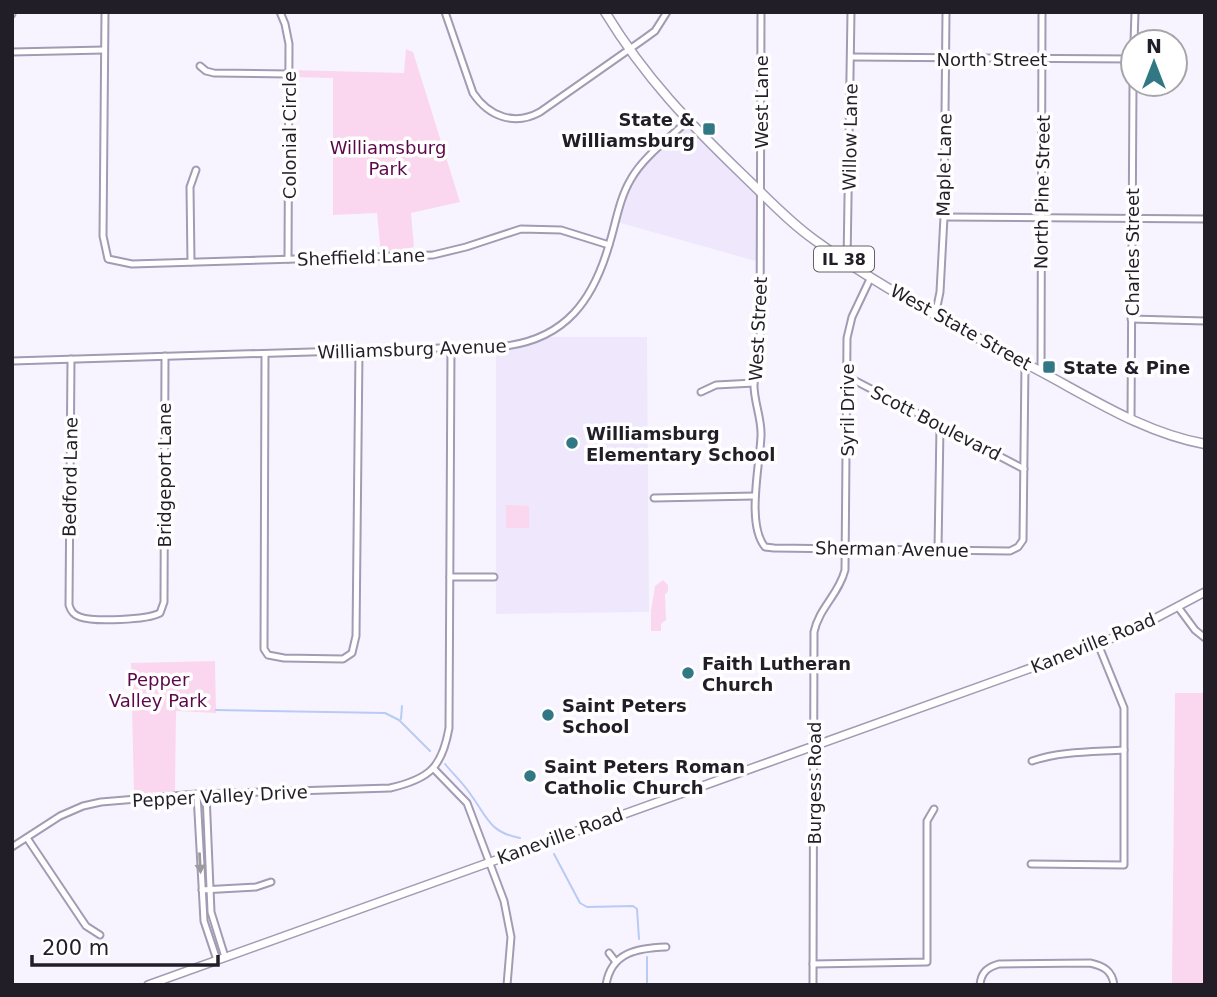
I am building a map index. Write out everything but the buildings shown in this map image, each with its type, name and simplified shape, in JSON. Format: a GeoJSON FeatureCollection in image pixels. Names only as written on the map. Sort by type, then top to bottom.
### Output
{"type":"FeatureCollection","features":[{"type":"Feature","properties":{"kind":"main road","name":"West State Street"},"geometry":{"type":"LineString","coordinates":[[605,12],[628,50],[687,121],[796,225],[847,262],[936,316],[1131,420],[1166,435],[1205,444]]}},
{"type":"Feature","properties":{"kind":"main road","name":"Kaneville Road"},"geometry":{"type":"LineString","coordinates":[[148,985],[1098,644],[1205,592]]}},
{"type":"Feature","properties":{"kind":"street"},"geometry":{"type":"LineString","coordinates":[[12,52],[104,50],[105,12]]}},
{"type":"Feature","properties":{"kind":"street","name":"Colonial Circle"},"geometry":{"type":"LineString","coordinates":[[280,12],[288,34],[288,259]]}},
{"type":"Feature","properties":{"kind":"street"},"geometry":{"type":"LineString","coordinates":[[445,12],[473,93],[480,103],[501,117],[509,119],[528,118],[540,112],[655,31],[667,12]]}},
{"type":"Feature","properties":{"kind":"street","name":"West Lane"},"geometry":{"type":"LineString","coordinates":[[761,12],[761,192]]}},
{"type":"Feature","properties":{"kind":"street","name":"Willow Lane"},"geometry":{"type":"LineString","coordinates":[[847,262],[852,12]]}},
{"type":"Feature","properties":{"kind":"street","name":"Maple Lane"},"geometry":{"type":"LineString","coordinates":[[936,316],[944,217],[946,12]]}},
{"type":"Feature","properties":{"kind":"street","name":"North Pine Street"},"geometry":{"type":"LineString","coordinates":[[1041,372],[1042,12]]}},
{"type":"Feature","properties":{"kind":"street","name":"Sheffield Lane"},"geometry":{"type":"LineString","coordinates":[[104,50],[103,236],[108,259],[127,264],[433,255],[521,229],[546,228],[574,232],[609,245]]}},
{"type":"Feature","properties":{"kind":"street","name":"North Street"},"geometry":{"type":"LineString","coordinates":[[852,57],[946,60],[1119,59]]}},
{"type":"Feature","properties":{"kind":"street"},"geometry":{"type":"LineString","coordinates":[[200,66],[214,74],[289,74]]}},
{"type":"Feature","properties":{"kind":"street","name":"Charles Street"},"geometry":{"type":"LineString","coordinates":[[1131,420],[1133,98]]}},
{"type":"Feature","properties":{"kind":"street","name":"Williamsburg Avenue"},"geometry":{"type":"LineString","coordinates":[[12,361],[514,345],[550,334],[565,323],[588,295],[601,271],[622,197],[635,172],[687,121]]}},
{"type":"Feature","properties":{"kind":"street"},"geometry":{"type":"LineString","coordinates":[[191,262],[190,187],[196,170]]}},
{"type":"Feature","properties":{"kind":"street","name":"West Street"},"geometry":{"type":"LineString","coordinates":[[761,192],[760,345],[754,383],[761,433],[755,496],[759,537],[765,547]]}},
{"type":"Feature","properties":{"kind":"street"},"geometry":{"type":"LineString","coordinates":[[944,217],[1205,219]]}},
{"type":"Feature","properties":{"kind":"street","name":"Syril Drive"},"geometry":{"type":"LineString","coordinates":[[847,548],[849,327],[871,277]]}},
{"type":"Feature","properties":{"kind":"street"},"geometry":{"type":"LineString","coordinates":[[1131,320],[1205,321]]}},
{"type":"Feature","properties":{"kind":"street"},"geometry":{"type":"LineString","coordinates":[[450,348],[449,728],[445,750],[434,769],[467,803],[490,862],[510,926],[511,950],[507,985]]}},
{"type":"Feature","properties":{"kind":"street"},"geometry":{"type":"LineString","coordinates":[[265,354],[264,649],[268,655],[274,657],[343,659],[352,653],[356,636],[359,351]]}},
{"type":"Feature","properties":{"kind":"street","name":"Bridgeport Lane"},"geometry":{"type":"LineString","coordinates":[[69,594],[71,611],[79,617],[146,618],[160,613],[163,608],[165,356]]}},
{"type":"Feature","properties":{"kind":"street","name":"Bedford Lane"},"geometry":{"type":"LineString","coordinates":[[69,594],[71,359]]}},
{"type":"Feature","properties":{"kind":"street"},"geometry":{"type":"LineString","coordinates":[[1024,468],[1026,363]]}},
{"type":"Feature","properties":{"kind":"street","name":"Scott Boulevard"},"geometry":{"type":"LineString","coordinates":[[848,377],[1024,468]]}},
{"type":"Feature","properties":{"kind":"street"},"geometry":{"type":"LineString","coordinates":[[701,393],[716,384],[754,383]]}},
{"type":"Feature","properties":{"kind":"street"},"geometry":{"type":"LineString","coordinates":[[937,550],[940,426]]}},
{"type":"Feature","properties":{"kind":"street","name":"Sherman Avenue"},"geometry":{"type":"LineString","coordinates":[[765,547],[1010,551],[1018,547],[1023,540],[1024,468]]}},
{"type":"Feature","properties":{"kind":"street"},"geometry":{"type":"LineString","coordinates":[[654,498],[755,496]]}},
{"type":"Feature","properties":{"kind":"street","name":"Burgess Road"},"geometry":{"type":"LineString","coordinates":[[813,985],[814,632],[819,617],[843,579],[847,548]]}},
{"type":"Feature","properties":{"kind":"street"},"geometry":{"type":"LineString","coordinates":[[450,577],[494,577]]}},
{"type":"Feature","properties":{"kind":"street"},"geometry":{"type":"LineString","coordinates":[[1178,607],[1195,630],[1205,638]]}},
{"type":"Feature","properties":{"kind":"street"},"geometry":{"type":"LineString","coordinates":[[1031,864],[1124,865],[1124,708],[1098,644]]}},
{"type":"Feature","properties":{"kind":"street"},"geometry":{"type":"LineString","coordinates":[[1032,761],[1075,753],[1124,750]]}},
{"type":"Feature","properties":{"kind":"street","name":"Pepper Valley Drive"},"geometry":{"type":"LineString","coordinates":[[12,847],[60,816],[101,802],[197,794],[390,789],[409,783],[434,769]]}},
{"type":"Feature","properties":{"kind":"street"},"geometry":{"type":"LineString","coordinates":[[197,794],[206,930],[221,958]]}},
{"type":"Feature","properties":{"kind":"street"},"geometry":{"type":"LineString","coordinates":[[206,794],[212,921],[221,958]]}},
{"type":"Feature","properties":{"kind":"street"},"geometry":{"type":"LineString","coordinates":[[813,964],[927,960],[927,821],[934,809]]}},
{"type":"Feature","properties":{"kind":"street"},"geometry":{"type":"LineString","coordinates":[[27,838],[86,926],[100,935]]}},
{"type":"Feature","properties":{"kind":"street"},"geometry":{"type":"LineString","coordinates":[[202,890],[256,887],[271,882]]}},
{"type":"Feature","properties":{"kind":"street"},"geometry":{"type":"LineString","coordinates":[[606,985],[610,970],[623,955],[639,949],[666,947]]}},
{"type":"Feature","properties":{"kind":"street"},"geometry":{"type":"LineString","coordinates":[[609,954],[616,961]]}},
{"type":"Feature","properties":{"kind":"street"},"geometry":{"type":"LineString","coordinates":[[980,985],[985,971],[999,964],[1090,963],[1102,966],[1109,972],[1114,985]]}},
{"type":"Feature","properties":{"kind":"shaded area"},"geometry":{"type":"Polygon","coordinates":[[[687,124],[759,193],[759,262],[617,222],[624,198],[638,172],[687,124]]]}},
{"type":"Feature","properties":{"kind":"shaded area","name":"Williamsburg Elementary School"},"geometry":{"type":"Polygon","coordinates":[[[548,337],[647,337],[649,612],[496,614],[496,348],[527,345],[548,337]]]}},
{"type":"Feature","properties":{"kind":"green space","name":"Williamsburg Park"},"geometry":{"type":"Polygon","coordinates":[[[406,49],[413,52],[460,202],[411,213],[414,247],[381,255],[377,213],[333,215],[333,78],[293,77],[292,70],[404,73],[406,49]]]}},
{"type":"Feature","properties":{"kind":"green space"},"geometry":{"type":"Polygon","coordinates":[[[506,505],[529,506],[529,528],[506,528],[506,505]]]}},
{"type":"Feature","properties":{"kind":"green space"},"geometry":{"type":"Polygon","coordinates":[[[663,580],[668,585],[665,595],[666,620],[661,624],[661,631],[651,631],[655,586],[663,580]]]}},
{"type":"Feature","properties":{"kind":"green space","name":"Pepper Valley Park"},"geometry":{"type":"Polygon","coordinates":[[[215,661],[216,713],[176,711],[175,791],[134,794],[131,663],[215,661]]]}},
{"type":"Feature","properties":{"kind":"green space"},"geometry":{"type":"Polygon","coordinates":[[[1175,693],[1205,693],[1205,985],[1172,985],[1175,693]]]}},
{"type":"Feature","properties":{"kind":"waterway"},"geometry":{"type":"LineString","coordinates":[[401,719],[402,706]]}},
{"type":"Feature","properties":{"kind":"waterway"},"geometry":{"type":"LineString","coordinates":[[216,710],[385,713],[399,720],[430,751]]}},
{"type":"Feature","properties":{"kind":"waterway"},"geometry":{"type":"LineString","coordinates":[[445,764],[495,828],[520,838]]}},
{"type":"Feature","properties":{"kind":"waterway"},"geometry":{"type":"LineString","coordinates":[[554,854],[580,903],[587,907],[633,906],[637,909],[639,939]]}},
{"type":"Feature","properties":{"kind":"waterway"},"geometry":{"type":"LineString","coordinates":[[647,957],[647,985]]}},
{"type":"Feature","properties":{"kind":"place","name":"State & Williamsburg"},"geometry":{"type":"Point","coordinates":[709,129]}},
{"type":"Feature","properties":{"kind":"place","name":"State & Pine"},"geometry":{"type":"Point","coordinates":[1049,367]}},
{"type":"Feature","properties":{"kind":"place","name":"Williamsburg Elementary School"},"geometry":{"type":"Point","coordinates":[572,443]}},
{"type":"Feature","properties":{"kind":"place","name":"Faith Lutheran Church"},"geometry":{"type":"Point","coordinates":[688,673]}},
{"type":"Feature","properties":{"kind":"place","name":"Saint Peters School"},"geometry":{"type":"Point","coordinates":[548,715]}},
{"type":"Feature","properties":{"kind":"place","name":"Saint Peters Roman Catholic Church"},"geometry":{"type":"Point","coordinates":[530,776]}}]}
